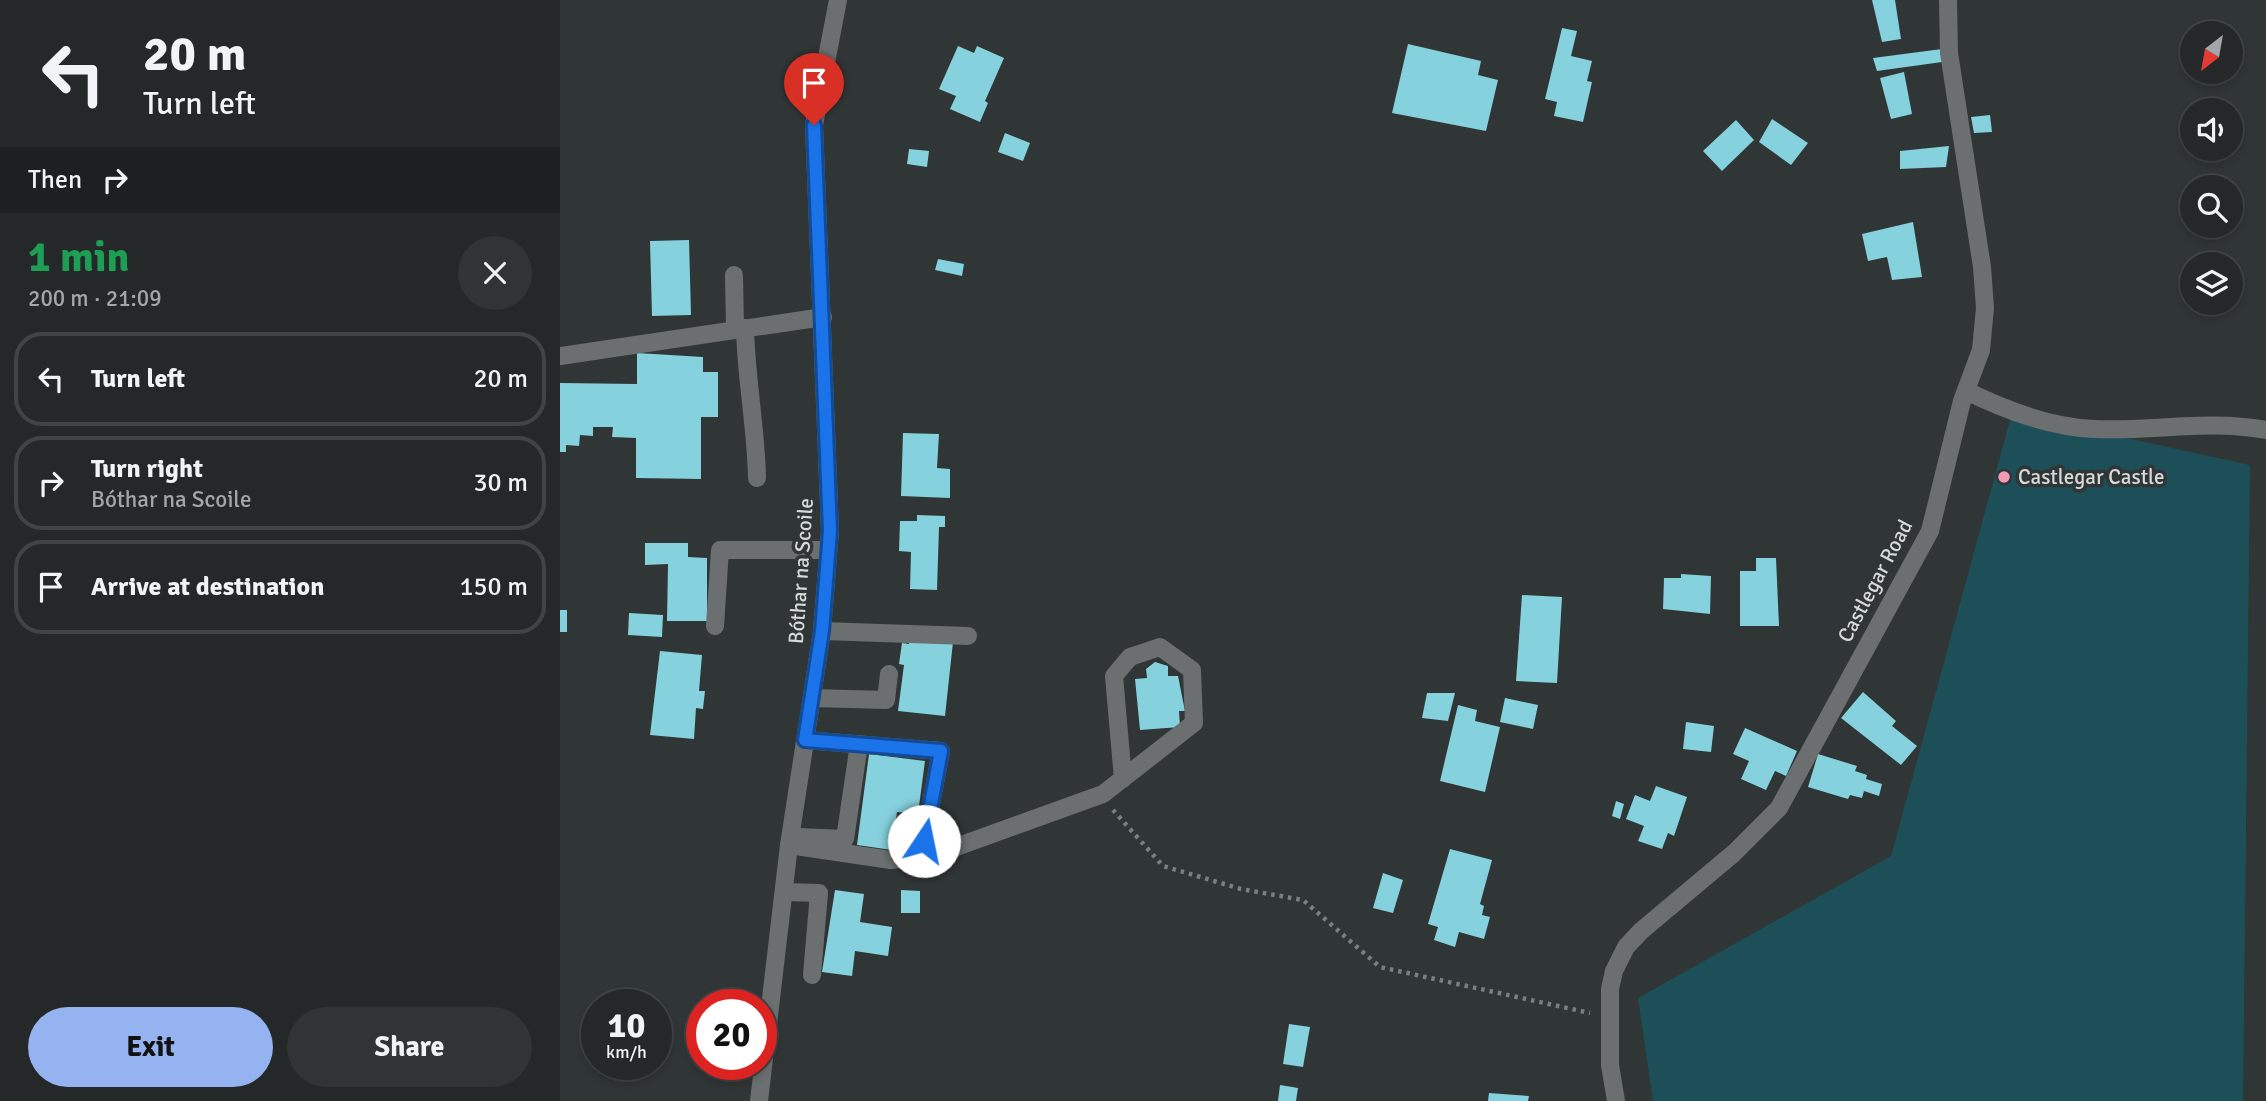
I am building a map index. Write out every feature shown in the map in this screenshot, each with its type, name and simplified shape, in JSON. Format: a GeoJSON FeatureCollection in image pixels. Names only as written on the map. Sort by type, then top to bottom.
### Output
{"type":"FeatureCollection","features":[{"type":"Feature","properties":{"kind":"street","name":"Bóthar na Scoile"},"geometry":{"type":"LineString","coordinates":[[759,1101],[790,841],[822,631],[830,531],[814,125],[838,0]]}},
{"type":"Feature","properties":{"kind":"street","name":"Castlegar Road"},"geometry":{"type":"LineString","coordinates":[[1616,1101],[1610,1065],[1609,1017],[1614,971],[1626,947],[1641,931],[1734,853],[1779,808],[1930,531],[1966,391],[1981,350],[1985,308],[1982,267],[1950,53],[1948,0]]}},
{"type":"Feature","properties":{"kind":"street"},"geometry":{"type":"LineString","coordinates":[[734,275],[756,438],[757,478]]}},
{"type":"Feature","properties":{"kind":"street"},"geometry":{"type":"LineString","coordinates":[[560,356],[823,317]]}},
{"type":"Feature","properties":{"kind":"street"},"geometry":{"type":"LineString","coordinates":[[1966,391],[2012,413],[2093,429],[2233,424],[2266,430]]}},
{"type":"Feature","properties":{"kind":"street"},"geometry":{"type":"LineString","coordinates":[[715,626],[720,550],[828,550]]}},
{"type":"Feature","properties":{"kind":"street"},"geometry":{"type":"LineString","coordinates":[[822,631],[968,636]]}},
{"type":"Feature","properties":{"kind":"street"},"geometry":{"type":"LineString","coordinates":[[790,841],[891,860],[934,855],[1103,794],[1123,779],[1194,723],[1192,670],[1160,647],[1130,657],[1114,676],[1123,779]]}},
{"type":"Feature","properties":{"kind":"street"},"geometry":{"type":"LineString","coordinates":[[812,698],[886,700],[890,674]]}},
{"type":"Feature","properties":{"kind":"street"},"geometry":{"type":"LineString","coordinates":[[805,740],[941,751],[924,841]]}},
{"type":"Feature","properties":{"kind":"street"},"geometry":{"type":"LineString","coordinates":[[790,841],[845,839],[859,744]]}},
{"type":"Feature","properties":{"kind":"street"},"geometry":{"type":"LineString","coordinates":[[784,892],[819,894],[812,975]]}},
{"type":"Feature","properties":{"kind":"path"},"geometry":{"type":"LineString","coordinates":[[1103,794],[1120,821],[1163,866],[1241,889],[1303,900],[1380,967],[1609,1017]]}},
{"type":"Feature","properties":{"kind":"shaded area"},"geometry":{"type":"Polygon","coordinates":[[[2012,413],[2250,465],[2243,1101],[1653,1101],[1638,998],[1891,856],[2012,413]]]}},
{"type":"Feature","properties":{"kind":"building"},"geometry":{"type":"Polygon","coordinates":[[[1872,0],[1895,0],[1901,39],[1882,42],[1872,0]]]}},
{"type":"Feature","properties":{"kind":"building"},"geometry":{"type":"Polygon","coordinates":[[[1562,28],[1577,31],[1571,56],[1592,61],[1587,81],[1592,82],[1583,122],[1554,116],[1557,102],[1545,99],[1562,28]]]}},
{"type":"Feature","properties":{"kind":"building"},"geometry":{"type":"Polygon","coordinates":[[[1408,44],[1481,61],[1478,75],[1498,80],[1486,131],[1392,113],[1408,44]]]}},
{"type":"Feature","properties":{"kind":"building"},"geometry":{"type":"Polygon","coordinates":[[[958,46],[974,53],[977,46],[1004,58],[985,101],[988,103],[980,122],[950,109],[956,96],[939,89],[958,46]]]}},
{"type":"Feature","properties":{"kind":"building"},"geometry":{"type":"Polygon","coordinates":[[[1942,49],[1942,62],[1877,71],[1873,58],[1942,49]]]}},
{"type":"Feature","properties":{"kind":"building"},"geometry":{"type":"Polygon","coordinates":[[[1904,72],[1912,114],[1891,119],[1880,78],[1904,72]]]}},
{"type":"Feature","properties":{"kind":"building"},"geometry":{"type":"Polygon","coordinates":[[[1990,115],[1992,132],[1974,133],[1971,117],[1990,115]]]}},
{"type":"Feature","properties":{"kind":"building"},"geometry":{"type":"Polygon","coordinates":[[[1772,119],[1808,143],[1791,165],[1759,142],[1772,119]]]}},
{"type":"Feature","properties":{"kind":"building"},"geometry":{"type":"Polygon","coordinates":[[[1736,120],[1754,140],[1722,171],[1703,151],[1736,120]]]}},
{"type":"Feature","properties":{"kind":"building"},"geometry":{"type":"Polygon","coordinates":[[[1005,133],[1030,143],[1023,161],[998,152],[1005,133]]]}},
{"type":"Feature","properties":{"kind":"building"},"geometry":{"type":"Polygon","coordinates":[[[1949,146],[1946,167],[1900,169],[1900,151],[1949,146]]]}},
{"type":"Feature","properties":{"kind":"building"},"geometry":{"type":"Polygon","coordinates":[[[909,149],[929,151],[927,167],[907,164],[909,149]]]}},
{"type":"Feature","properties":{"kind":"building"},"geometry":{"type":"Polygon","coordinates":[[[1913,222],[1922,277],[1892,280],[1887,257],[1868,261],[1862,234],[1913,222]]]}},
{"type":"Feature","properties":{"kind":"building"},"geometry":{"type":"Polygon","coordinates":[[[689,240],[691,315],[652,316],[650,241],[689,240]]]}},
{"type":"Feature","properties":{"kind":"building"},"geometry":{"type":"Polygon","coordinates":[[[938,259],[964,264],[962,276],[935,270],[938,259]]]}},
{"type":"Feature","properties":{"kind":"building"},"geometry":{"type":"Polygon","coordinates":[[[637,353],[703,357],[703,372],[718,372],[718,417],[701,417],[701,479],[636,478],[636,438],[612,437],[613,427],[593,427],[593,436],[580,435],[579,446],[566,445],[566,452],[560,452],[560,383],[637,384],[637,353]]]}},
{"type":"Feature","properties":{"kind":"building"},"geometry":{"type":"Polygon","coordinates":[[[903,433],[939,434],[937,468],[950,469],[950,498],[901,496],[903,433]]]}},
{"type":"Feature","properties":{"kind":"building"},"geometry":{"type":"Polygon","coordinates":[[[917,515],[945,516],[945,527],[939,527],[937,590],[910,589],[911,552],[899,551],[900,521],[917,521],[917,515]]]}},
{"type":"Feature","properties":{"kind":"building"},"geometry":{"type":"Polygon","coordinates":[[[645,543],[688,543],[688,557],[707,558],[707,621],[667,621],[668,564],[645,565],[645,543]]]}},
{"type":"Feature","properties":{"kind":"building"},"geometry":{"type":"Polygon","coordinates":[[[1756,558],[1776,558],[1779,626],[1740,626],[1740,571],[1756,571],[1756,558]]]}},
{"type":"Feature","properties":{"kind":"building"},"geometry":{"type":"Polygon","coordinates":[[[1681,574],[1711,576],[1710,614],[1663,609],[1664,578],[1681,578],[1681,574]]]}},
{"type":"Feature","properties":{"kind":"building"},"geometry":{"type":"Polygon","coordinates":[[[1522,595],[1562,597],[1557,683],[1516,681],[1522,595]]]}},
{"type":"Feature","properties":{"kind":"building"},"geometry":{"type":"Polygon","coordinates":[[[560,610],[567,610],[567,632],[560,632],[560,610]]]}},
{"type":"Feature","properties":{"kind":"building"},"geometry":{"type":"Polygon","coordinates":[[[629,613],[663,615],[662,637],[628,635],[629,613]]]}},
{"type":"Feature","properties":{"kind":"building"},"geometry":{"type":"Polygon","coordinates":[[[909,638],[953,642],[945,716],[898,711],[904,665],[899,664],[902,643],[909,644],[909,638]]]}},
{"type":"Feature","properties":{"kind":"building"},"geometry":{"type":"Polygon","coordinates":[[[660,651],[702,655],[699,691],[705,691],[703,709],[696,708],[694,739],[650,735],[660,651]]]}},
{"type":"Feature","properties":{"kind":"building"},"geometry":{"type":"Polygon","coordinates":[[[1155,662],[1168,666],[1168,676],[1178,676],[1185,711],[1179,711],[1180,727],[1140,730],[1135,679],[1147,678],[1146,669],[1155,662]]]}},
{"type":"Feature","properties":{"kind":"building"},"geometry":{"type":"Polygon","coordinates":[[[1863,692],[1896,721],[1892,726],[1917,746],[1901,765],[1841,718],[1863,692]]]}},
{"type":"Feature","properties":{"kind":"building"},"geometry":{"type":"Polygon","coordinates":[[[1427,693],[1455,693],[1448,721],[1422,718],[1427,693]]]}},
{"type":"Feature","properties":{"kind":"building"},"geometry":{"type":"Polygon","coordinates":[[[1505,698],[1538,705],[1533,729],[1500,722],[1505,698]]]}},
{"type":"Feature","properties":{"kind":"building"},"geometry":{"type":"Polygon","coordinates":[[[1458,705],[1477,710],[1475,721],[1500,727],[1485,792],[1440,781],[1458,705]]]}},
{"type":"Feature","properties":{"kind":"building"},"geometry":{"type":"Polygon","coordinates":[[[1686,722],[1714,726],[1711,752],[1683,749],[1686,722]]]}},
{"type":"Feature","properties":{"kind":"building"},"geometry":{"type":"Polygon","coordinates":[[[1745,728],[1797,751],[1786,776],[1775,771],[1766,790],[1741,779],[1749,761],[1733,754],[1745,728]]]}},
{"type":"Feature","properties":{"kind":"building"},"geometry":{"type":"Polygon","coordinates":[[[869,754],[925,761],[918,814],[897,812],[892,850],[857,845],[869,754]]]}},
{"type":"Feature","properties":{"kind":"building"},"geometry":{"type":"Polygon","coordinates":[[[1818,754],[1857,766],[1855,771],[1867,775],[1866,779],[1882,784],[1879,796],[1864,791],[1862,798],[1850,795],[1848,799],[1808,787],[1818,754]]]}},
{"type":"Feature","properties":{"kind":"building"},"geometry":{"type":"Polygon","coordinates":[[[1656,786],[1687,797],[1674,836],[1668,833],[1662,849],[1638,841],[1644,826],[1626,819],[1635,795],[1650,801],[1656,786]]]}},
{"type":"Feature","properties":{"kind":"building"},"geometry":{"type":"Polygon","coordinates":[[[1616,801],[1624,804],[1620,819],[1612,816],[1616,801]]]}},
{"type":"Feature","properties":{"kind":"building"},"geometry":{"type":"Polygon","coordinates":[[[1450,849],[1492,860],[1480,904],[1484,906],[1482,915],[1490,917],[1484,939],[1459,932],[1455,947],[1434,940],[1438,927],[1428,924],[1450,849]]]}},
{"type":"Feature","properties":{"kind":"building"},"geometry":{"type":"Polygon","coordinates":[[[1383,873],[1403,880],[1393,913],[1373,908],[1383,873]]]}},
{"type":"Feature","properties":{"kind":"building"},"geometry":{"type":"Polygon","coordinates":[[[835,890],[864,894],[860,922],[892,927],[888,956],[855,951],[852,976],[822,972],[835,890]]]}},
{"type":"Feature","properties":{"kind":"building"},"geometry":{"type":"Polygon","coordinates":[[[901,890],[920,891],[920,913],[901,913],[901,890]]]}},
{"type":"Feature","properties":{"kind":"building"},"geometry":{"type":"Polygon","coordinates":[[[1289,1024],[1310,1027],[1303,1067],[1283,1064],[1289,1024]]]}},
{"type":"Feature","properties":{"kind":"building"},"geometry":{"type":"Polygon","coordinates":[[[1280,1085],[1298,1088],[1296,1101],[1278,1101],[1280,1085]]]}},
{"type":"Feature","properties":{"kind":"building"},"geometry":{"type":"Polygon","coordinates":[[[1489,1093],[1529,1096],[1528,1101],[1488,1101],[1489,1093]]]}},
{"type":"Feature","properties":{"kind":"place","name":"Castlegar Castle"},"geometry":{"type":"Point","coordinates":[2004,477]}},
{"type":"Feature","properties":{"kind":"route"},"geometry":{"type":"LineString","coordinates":[[814,125],[830,531],[822,631],[805,740],[941,751],[924,841]]}}]}
